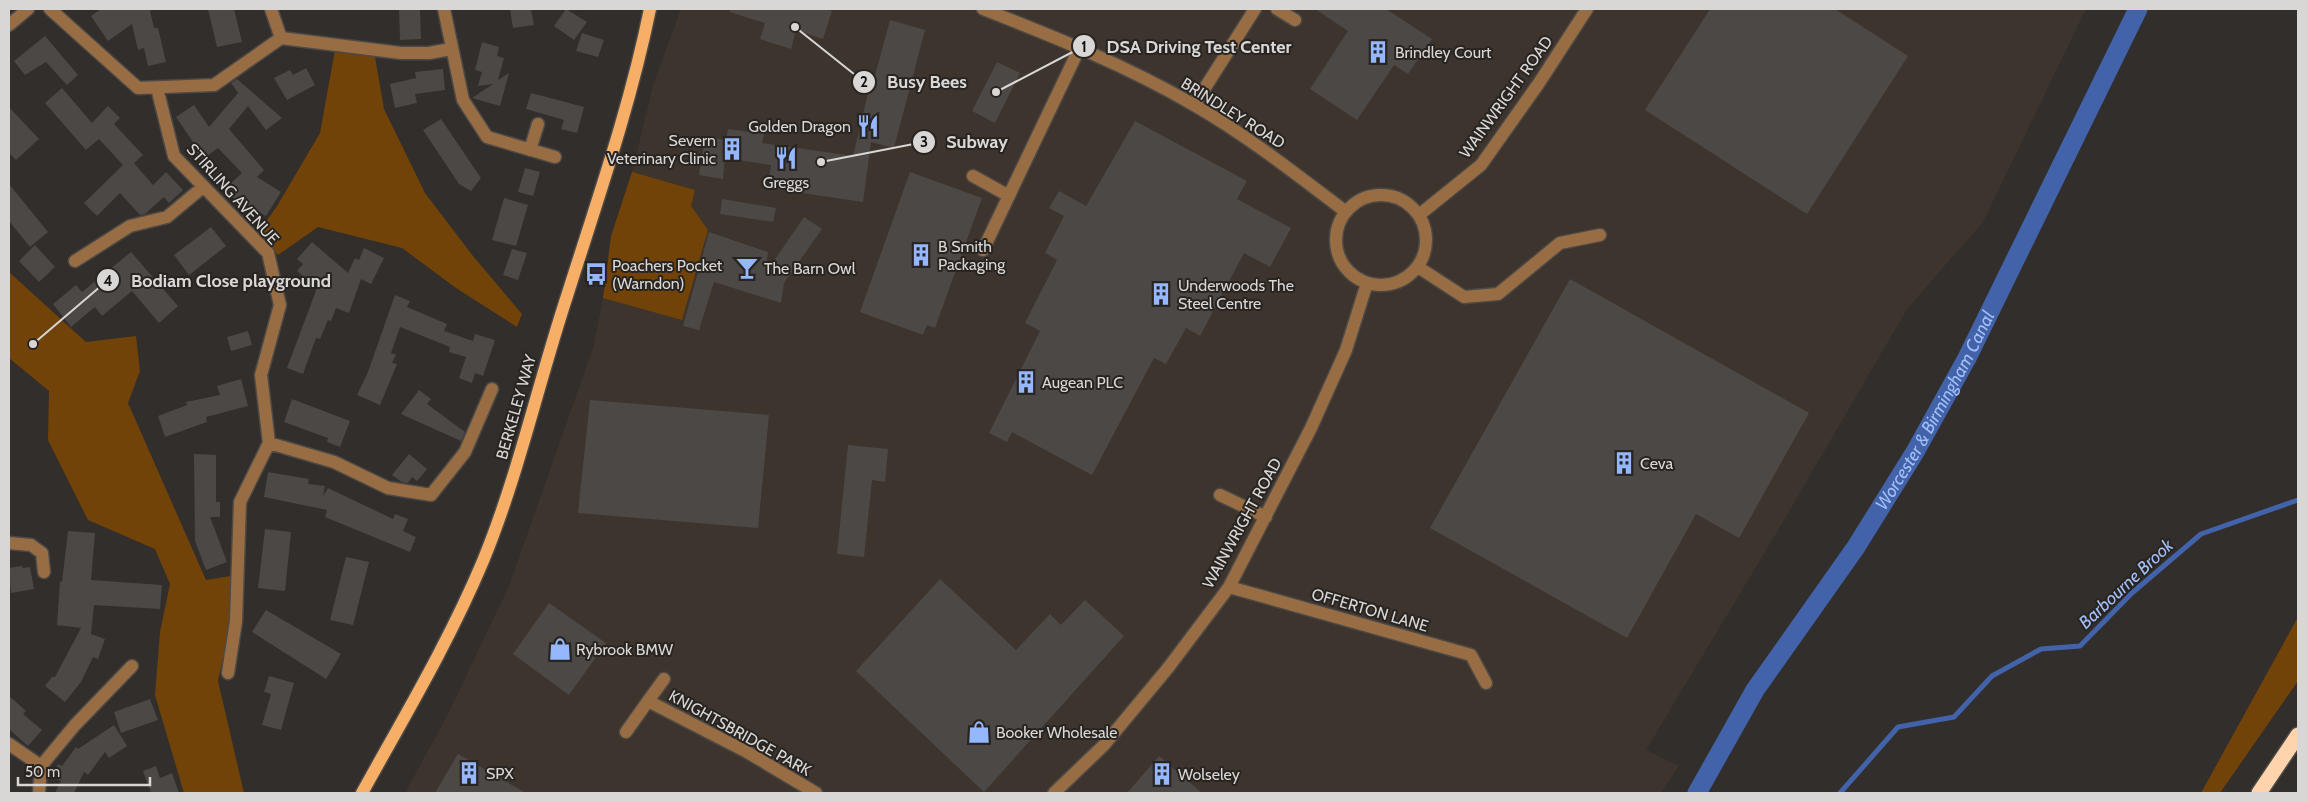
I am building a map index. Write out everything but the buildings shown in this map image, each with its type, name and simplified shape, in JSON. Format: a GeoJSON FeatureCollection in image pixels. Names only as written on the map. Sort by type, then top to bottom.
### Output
{"type":"FeatureCollection","features":[{"type":"Feature","properties":{"kind":"highway"},"geometry":{"type":"LineString","coordinates":[[2259,793],[2298,735]]}},
{"type":"Feature","properties":{"kind":"main road","name":"BERKELEY WAY"},"geometry":{"type":"LineString","coordinates":[[362,793],[445,643],[482,562],[504,506],[557,327],[618,138],[641,53],[650,9]]}},
{"type":"Feature","properties":{"kind":"street"},"geometry":{"type":"LineString","coordinates":[[9,25],[28,9]]}},
{"type":"Feature","properties":{"kind":"street"},"geometry":{"type":"LineString","coordinates":[[50,9],[138,88],[214,85],[281,38],[401,53],[429,53],[451,49]]}},
{"type":"Feature","properties":{"kind":"street"},"geometry":{"type":"LineString","coordinates":[[272,9],[281,38]]}},
{"type":"Feature","properties":{"kind":"street"},"geometry":{"type":"LineString","coordinates":[[444,9],[463,100],[487,137],[555,157]]}},
{"type":"Feature","properties":{"kind":"street","name":"BRINDLEY ROAD"},"geometry":{"type":"LineString","coordinates":[[983,9],[1080,47],[1194,105],[1268,153],[1346,212]]}},
{"type":"Feature","properties":{"kind":"street"},"geometry":{"type":"LineString","coordinates":[[1194,105],[1255,9]]}},
{"type":"Feature","properties":{"kind":"street"},"geometry":{"type":"LineString","coordinates":[[1277,9],[1295,20]]}},
{"type":"Feature","properties":{"kind":"street","name":"WAINWRIGHT ROAD"},"geometry":{"type":"LineString","coordinates":[[1419,215],[1481,165],[1539,84],[1587,9]]}},
{"type":"Feature","properties":{"kind":"street"},"geometry":{"type":"LineString","coordinates":[[983,250],[1080,47]]}},
{"type":"Feature","properties":{"kind":"street","name":"STIRLING AVENUE"},"geometry":{"type":"LineString","coordinates":[[157,88],[174,156],[268,254],[280,305],[261,375],[269,443]]}},
{"type":"Feature","properties":{"kind":"street"},"geometry":{"type":"LineString","coordinates":[[530,150],[538,124]]}},
{"type":"Feature","properties":{"kind":"street"},"geometry":{"type":"LineString","coordinates":[[973,176],[1009,196]]}},
{"type":"Feature","properties":{"kind":"street"},"geometry":{"type":"LineString","coordinates":[[75,261],[130,226],[167,217],[203,187]]}},
{"type":"Feature","properties":{"kind":"street"},"geometry":{"type":"LineString","coordinates":[[1383,195],[1397,198],[1409,205],[1419,215],[1424,227],[1426,241],[1424,254],[1418,267],[1407,277],[1395,283],[1381,285],[1367,283],[1349,271],[1338,253],[1336,239],[1339,225],[1346,212],[1356,203],[1369,197],[1383,195]]}},
{"type":"Feature","properties":{"kind":"street"},"geometry":{"type":"LineString","coordinates":[[1418,267],[1464,297],[1498,294],[1560,243],[1600,235]]}},
{"type":"Feature","properties":{"kind":"street","name":"WAINWRIGHT ROAD"},"geometry":{"type":"LineString","coordinates":[[1054,793],[1104,745],[1168,668],[1229,587],[1311,428],[1346,350],[1367,283]]}},
{"type":"Feature","properties":{"kind":"street"},"geometry":{"type":"LineString","coordinates":[[228,673],[236,621],[240,502],[269,443],[334,462],[388,488],[431,495],[465,452],[492,389]]}},
{"type":"Feature","properties":{"kind":"street"},"geometry":{"type":"LineString","coordinates":[[1220,494],[1266,517]]}},
{"type":"Feature","properties":{"kind":"street"},"geometry":{"type":"LineString","coordinates":[[9,543],[32,545],[42,553],[44,572]]}},
{"type":"Feature","properties":{"kind":"street","name":"OFFERTON LANE"},"geometry":{"type":"LineString","coordinates":[[1229,587],[1471,655],[1486,683]]}},
{"type":"Feature","properties":{"kind":"street"},"geometry":{"type":"LineString","coordinates":[[39,793],[41,766],[75,726],[132,666]]}},
{"type":"Feature","properties":{"kind":"street","name":"KNIGHTSBRIDGE PARK"},"geometry":{"type":"LineString","coordinates":[[626,732],[664,679]]}},
{"type":"Feature","properties":{"kind":"street","name":"KNIGHTSBRIDGE PARK"},"geometry":{"type":"LineString","coordinates":[[648,701],[747,752],[816,793]]}},
{"type":"Feature","properties":{"kind":"street"},"geometry":{"type":"LineString","coordinates":[[9,744],[41,766]]}},
{"type":"Feature","properties":{"kind":"shaded area"},"geometry":{"type":"Polygon","coordinates":[[[681,9],[2086,9],[1983,222],[1907,309],[1777,532],[1646,750],[1679,766],[1661,793],[405,793],[447,716],[509,586],[593,348],[613,249],[654,82],[681,9]]]}},
{"type":"Feature","properties":{"kind":"shaded area"},"geometry":{"type":"Polygon","coordinates":[[[335,50],[375,57],[384,109],[425,193],[473,256],[522,314],[517,327],[456,288],[402,248],[318,227],[278,255],[258,233],[277,206],[320,133],[335,50]]]}},
{"type":"Feature","properties":{"kind":"shaded area"},"geometry":{"type":"Polygon","coordinates":[[[632,172],[695,190],[691,206],[708,230],[682,320],[603,298],[611,236],[632,172]]]}},
{"type":"Feature","properties":{"kind":"shaded area"},"geometry":{"type":"Polygon","coordinates":[[[9,272],[86,342],[136,336],[140,371],[128,403],[206,580],[231,576],[230,626],[218,681],[244,793],[184,793],[155,695],[160,632],[170,584],[155,549],[88,520],[48,440],[49,391],[9,358],[9,272]]]}},
{"type":"Feature","properties":{"kind":"shaded area"},"geometry":{"type":"Polygon","coordinates":[[[2298,617],[2298,681],[2220,793],[2201,793],[2298,617]]]}},
{"type":"Feature","properties":{"kind":"waterway","name":"Worcester & Birmingham Canal"},"geometry":{"type":"LineString","coordinates":[[1697,793],[1755,690],[1856,547],[1915,452],[1967,358],[2138,9]]}},
{"type":"Feature","properties":{"kind":"waterway","name":"Barbourne Brook"},"geometry":{"type":"LineString","coordinates":[[1840,793],[1898,727],[1954,717],[1992,676],[2041,649],[2080,646],[2132,593],[2201,534],[2298,500]]}},
{"type":"Feature","properties":{"kind":"place","name":"Busy Bees"},"geometry":{"type":"Point","coordinates":[795,27]}},
{"type":"Feature","properties":{"kind":"place","name":"Brindley Court"},"geometry":{"type":"Point","coordinates":[1378,52]}},
{"type":"Feature","properties":{"kind":"place","name":"DSA Driving Test Center"},"geometry":{"type":"Point","coordinates":[996,92]}},
{"type":"Feature","properties":{"kind":"place","name":"Golden Dragon"},"geometry":{"type":"Point","coordinates":[868,126]}},
{"type":"Feature","properties":{"kind":"place","name":"Severn Veterinary Clinic"},"geometry":{"type":"Point","coordinates":[732,149]}},
{"type":"Feature","properties":{"kind":"place","name":"Greggs"},"geometry":{"type":"Point","coordinates":[786,158]}},
{"type":"Feature","properties":{"kind":"place","name":"Subway"},"geometry":{"type":"Point","coordinates":[821,162]}},
{"type":"Feature","properties":{"kind":"place","name":"B Smith Packaging"},"geometry":{"type":"Point","coordinates":[921,255]}},
{"type":"Feature","properties":{"kind":"place","name":"The Barn Owl"},"geometry":{"type":"Point","coordinates":[747,268]}},
{"type":"Feature","properties":{"kind":"place","name":"Poachers Pocket (Warndon)"},"geometry":{"type":"Point","coordinates":[596,274]}},
{"type":"Feature","properties":{"kind":"place","name":"Underwoods The Steel Centre"},"geometry":{"type":"Point","coordinates":[1161,294]}},
{"type":"Feature","properties":{"kind":"place","name":"Bodiam Close playground"},"geometry":{"type":"Point","coordinates":[33,344]}},
{"type":"Feature","properties":{"kind":"place","name":"Augean PLC"},"geometry":{"type":"Point","coordinates":[1026,382]}},
{"type":"Feature","properties":{"kind":"place","name":"Ceva"},"geometry":{"type":"Point","coordinates":[1624,463]}},
{"type":"Feature","properties":{"kind":"place","name":"Rybrook BMW"},"geometry":{"type":"Point","coordinates":[560,649]}},
{"type":"Feature","properties":{"kind":"place","name":"Booker Wholesale"},"geometry":{"type":"Point","coordinates":[979,732]}},
{"type":"Feature","properties":{"kind":"place","name":"SPX"},"geometry":{"type":"Point","coordinates":[469,773]}},
{"type":"Feature","properties":{"kind":"place","name":"Wolseley"},"geometry":{"type":"Point","coordinates":[1162,774]}}]}
